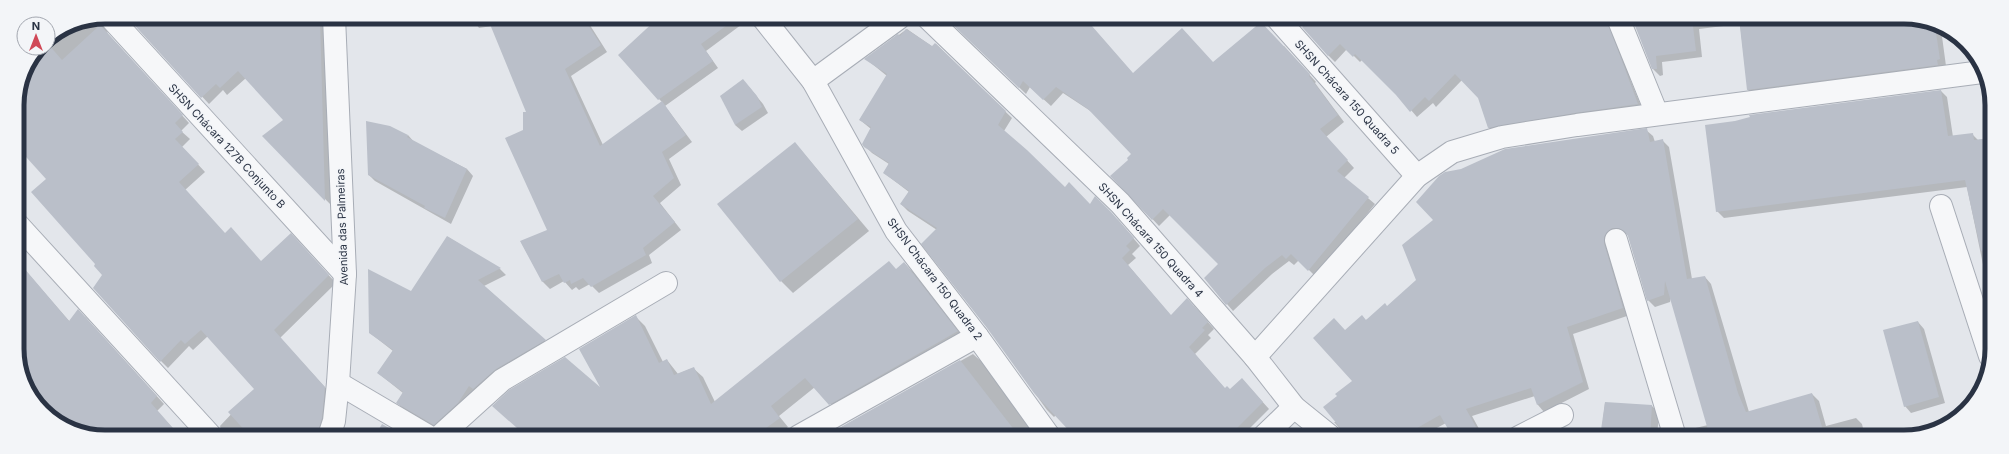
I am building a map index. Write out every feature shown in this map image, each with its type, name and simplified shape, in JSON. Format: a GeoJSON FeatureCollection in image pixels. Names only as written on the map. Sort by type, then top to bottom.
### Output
{"type":"FeatureCollection","features":[{"type":"Feature","properties":{"kind":"street","name":"SHSN Chácara 127B Conjunto B"},"geometry":{"type":"LineString","coordinates":[[116,24],[346,274]]}},
{"type":"Feature","properties":{"kind":"street","name":"Avenida das Palmeiras"},"geometry":{"type":"LineString","coordinates":[[331,430],[334,421],[338,382],[346,274],[334,24]]}},
{"type":"Feature","properties":{"kind":"street","name":"SHSN Chácara 150 Quadra 2"},"geometry":{"type":"LineString","coordinates":[[768,24],[812,81],[896,230],[977,336],[1045,430]]}},
{"type":"Feature","properties":{"kind":"street"},"geometry":{"type":"LineString","coordinates":[[812,81],[891,24]]}},
{"type":"Feature","properties":{"kind":"street","name":"SHSN Chácara 150 Quadra 4"},"geometry":{"type":"LineString","coordinates":[[934,24],[1120,203],[1255,357],[1294,407],[1323,430]]}},
{"type":"Feature","properties":{"kind":"street","name":"SHSN Chácara 150 Quadra 5"},"geometry":{"type":"LineString","coordinates":[[1287,24],[1417,176]]}},
{"type":"Feature","properties":{"kind":"street"},"geometry":{"type":"LineString","coordinates":[[1620,24],[1657,114]]}},
{"type":"Feature","properties":{"kind":"street"},"geometry":{"type":"LineString","coordinates":[[1255,357],[1417,176],[1452,152],[1502,137],[1657,114],[1978,72]]}},
{"type":"Feature","properties":{"kind":"street"},"geometry":{"type":"LineString","coordinates":[[1941,206],[1985,341]]}},
{"type":"Feature","properties":{"kind":"street"},"geometry":{"type":"LineString","coordinates":[[24,232],[205,430]]}},
{"type":"Feature","properties":{"kind":"street"},"geometry":{"type":"LineString","coordinates":[[1616,240],[1673,430]]}},
{"type":"Feature","properties":{"kind":"street"},"geometry":{"type":"LineString","coordinates":[[447,430],[502,380],[666,283]]}},
{"type":"Feature","properties":{"kind":"street"},"geometry":{"type":"LineString","coordinates":[[810,430],[977,336]]}},
{"type":"Feature","properties":{"kind":"street"},"geometry":{"type":"LineString","coordinates":[[338,382],[418,430]]}},
{"type":"Feature","properties":{"kind":"street"},"geometry":{"type":"LineString","coordinates":[[1270,430],[1294,407]]}},
{"type":"Feature","properties":{"kind":"street"},"geometry":{"type":"LineString","coordinates":[[1531,430],[1562,415]]}},
{"type":"Feature","properties":{"kind":"building"},"geometry":{"type":"Polygon","coordinates":[[[133,24],[320,24],[325,201],[262,136],[283,120],[238,71],[220,88],[216,84],[201,98],[133,24]]]}},
{"type":"Feature","properties":{"kind":"building"},"geometry":{"type":"Polygon","coordinates":[[[490,24],[588,24],[601,45],[565,69],[600,146],[662,101],[686,135],[662,152],[674,178],[653,196],[675,222],[643,248],[646,255],[591,287],[583,278],[571,284],[570,280],[564,283],[559,274],[542,282],[520,241],[547,230],[505,138],[523,130],[523,112],[526,112],[490,24]]]}},
{"type":"Feature","properties":{"kind":"building"},"geometry":{"type":"Polygon","coordinates":[[[652,24],[729,24],[701,44],[713,61],[658,100],[618,55],[652,24]]]}},
{"type":"Feature","properties":{"kind":"building"},"geometry":{"type":"Polygon","coordinates":[[[952,24],[1090,24],[1133,73],[1182,28],[1213,62],[1259,24],[1263,24],[1310,74],[1309,76],[1338,115],[1320,129],[1348,160],[1337,171],[1369,197],[1308,271],[1291,254],[1286,259],[1282,255],[1265,268],[1226,305],[1204,278],[1218,264],[1163,209],[1152,220],[1110,176],[1128,160],[1127,158],[1131,154],[1088,109],[1056,87],[1043,100],[1023,81],[1019,88],[952,24]]]}},
{"type":"Feature","properties":{"kind":"building"},"geometry":{"type":"Polygon","coordinates":[[[1305,24],[1608,24],[1638,104],[1488,128],[1478,98],[1455,74],[1429,101],[1425,97],[1410,112],[1396,95],[1355,54],[1353,57],[1340,44],[1328,56],[1302,27],[1305,24]]]}},
{"type":"Feature","properties":{"kind":"building"},"geometry":{"type":"Polygon","coordinates":[[[1634,24],[1693,24],[1696,51],[1656,56],[1657,69],[1652,69],[1634,24]]]}},
{"type":"Feature","properties":{"kind":"building"},"geometry":{"type":"Polygon","coordinates":[[[1740,24],[1909,24],[1936,30],[1940,59],[1937,60],[1938,65],[1747,90],[1740,24]]]}},
{"type":"Feature","properties":{"kind":"building"},"geometry":{"type":"Polygon","coordinates":[[[100,25],[183,115],[175,123],[183,132],[175,139],[199,164],[179,182],[225,233],[231,227],[261,261],[291,233],[329,275],[274,330],[325,387],[322,418],[319,430],[244,430],[228,412],[254,389],[201,330],[185,344],[181,340],[160,362],[93,288],[102,275],[94,266],[95,264],[31,192],[46,179],[24,155],[24,100],[30,74],[41,56],[56,56],[56,53],[62,60],[100,25]]]}},
{"type":"Feature","properties":{"kind":"building"},"geometry":{"type":"Polygon","coordinates":[[[906,29],[932,46],[935,43],[1006,111],[998,125],[1027,150],[1065,187],[1069,182],[1090,204],[1095,196],[1111,212],[1134,238],[1126,246],[1130,250],[1122,258],[1171,315],[1187,298],[1208,322],[1202,328],[1205,330],[1189,347],[1225,388],[1227,386],[1230,389],[1242,378],[1263,402],[1235,430],[1068,430],[1034,393],[987,328],[921,244],[937,228],[900,204],[909,191],[883,173],[889,163],[864,147],[862,144],[871,127],[859,120],[887,74],[864,59],[898,34],[900,36],[906,29]]]}},
{"type":"Feature","properties":{"kind":"building"},"geometry":{"type":"Polygon","coordinates":[[[743,79],[757,96],[762,107],[735,125],[720,96],[743,79]]]}},
{"type":"Feature","properties":{"kind":"building"},"geometry":{"type":"Polygon","coordinates":[[[1941,90],[1948,136],[1973,133],[1974,140],[1985,139],[1985,251],[1981,251],[1965,180],[1716,212],[1705,125],[1735,121],[1750,117],[1749,115],[1941,90]]]}},
{"type":"Feature","properties":{"kind":"building"},"geometry":{"type":"Polygon","coordinates":[[[366,121],[390,126],[408,135],[407,137],[467,169],[445,218],[424,208],[425,206],[368,175],[366,121]]]}},
{"type":"Feature","properties":{"kind":"building"},"geometry":{"type":"Polygon","coordinates":[[[1647,128],[1650,142],[1663,139],[1687,279],[1705,276],[1738,393],[1746,412],[1812,393],[1823,430],[1708,430],[1665,281],[1664,295],[1647,301],[1628,236],[1624,231],[1618,228],[1612,228],[1604,237],[1604,243],[1623,308],[1567,327],[1583,382],[1537,405],[1531,388],[1466,409],[1478,430],[1449,430],[1440,415],[1414,430],[1342,430],[1323,407],[1337,396],[1335,394],[1352,381],[1313,338],[1334,318],[1345,330],[1362,315],[1366,320],[1385,303],[1387,306],[1416,280],[1402,245],[1433,220],[1416,202],[1439,176],[1445,172],[1461,169],[1505,149],[1647,128]]]}},
{"type":"Feature","properties":{"kind":"building"},"geometry":{"type":"Polygon","coordinates":[[[795,142],[858,219],[780,282],[717,204],[795,142]]]}},
{"type":"Feature","properties":{"kind":"building"},"geometry":{"type":"Polygon","coordinates":[[[447,236],[501,268],[478,280],[546,340],[496,369],[473,389],[469,386],[458,403],[434,425],[396,403],[403,392],[377,373],[393,350],[369,333],[368,269],[411,291],[447,236]]]}},
{"type":"Feature","properties":{"kind":"building"},"geometry":{"type":"Polygon","coordinates":[[[889,261],[896,269],[904,262],[958,331],[829,405],[805,378],[771,406],[780,418],[763,430],[519,430],[492,406],[509,390],[565,357],[600,387],[579,349],[636,315],[659,363],[667,359],[674,375],[694,367],[711,404],[889,261]]]}},
{"type":"Feature","properties":{"kind":"building"},"geometry":{"type":"Polygon","coordinates":[[[24,268],[69,321],[78,309],[157,396],[151,403],[175,430],[100,430],[89,428],[69,422],[48,406],[32,385],[28,375],[24,354],[24,268]]]}},
{"type":"Feature","properties":{"kind":"building"},"geometry":{"type":"Polygon","coordinates":[[[1918,321],[1939,397],[1904,407],[1883,330],[1918,321]]]}},
{"type":"Feature","properties":{"kind":"building"},"geometry":{"type":"Polygon","coordinates":[[[960,360],[1014,430],[836,430],[960,360]]]}},
{"type":"Feature","properties":{"kind":"building"},"geometry":{"type":"Polygon","coordinates":[[[1605,402],[1652,405],[1650,430],[1601,430],[1605,402]]]}},
{"type":"Feature","properties":{"kind":"building"},"geometry":{"type":"Polygon","coordinates":[[[382,424],[392,430],[378,430],[382,424]]]}}]}
